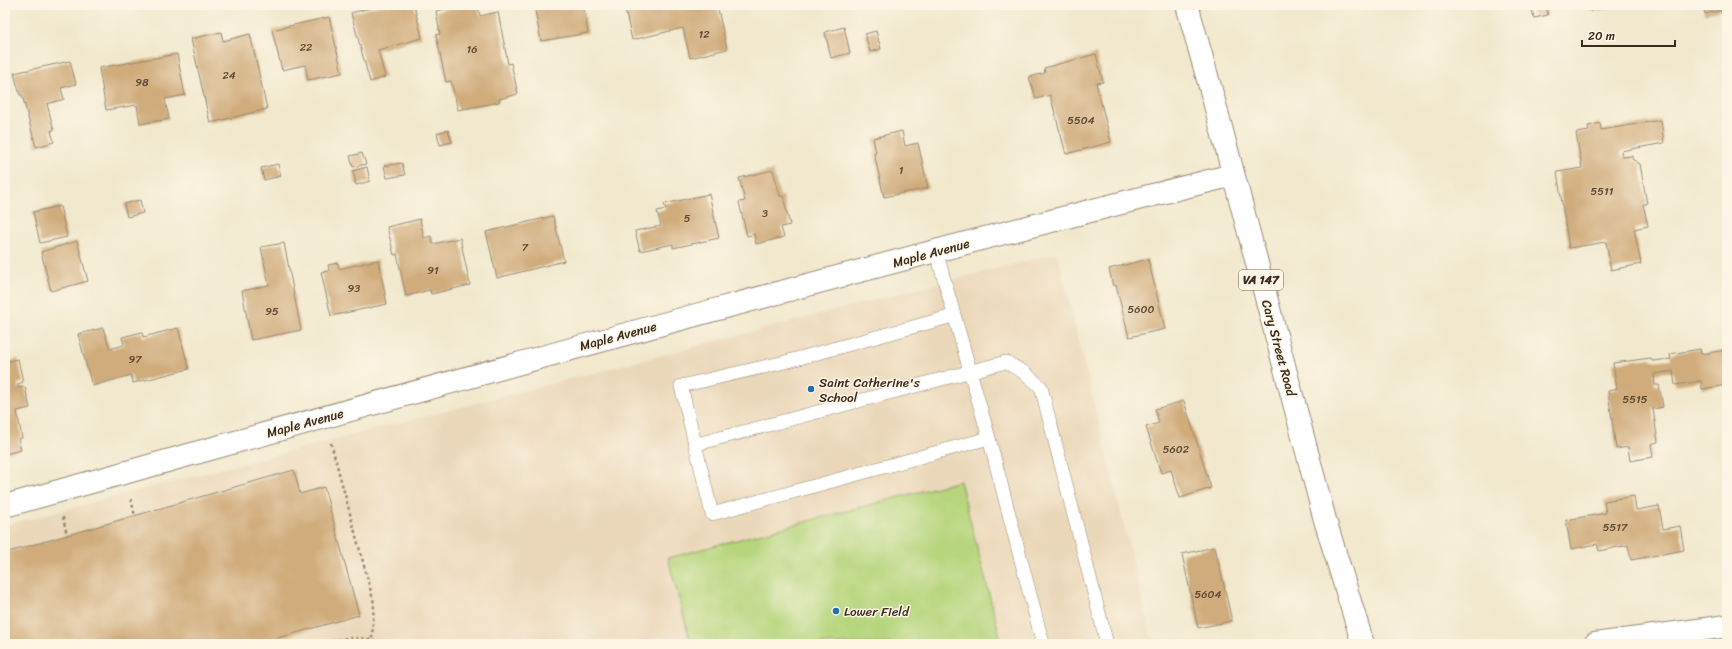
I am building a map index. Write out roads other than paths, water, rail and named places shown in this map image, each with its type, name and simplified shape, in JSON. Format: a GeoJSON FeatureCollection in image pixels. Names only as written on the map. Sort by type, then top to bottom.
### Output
{"type":"FeatureCollection","features":[{"type":"Feature","properties":{"kind":"street","name":"Cary Street Road"},"geometry":{"type":"LineString","coordinates":[[1187,5],[1325,520],[1364,644]]}},
{"type":"Feature","properties":{"kind":"street","name":"Maple Avenue"},"geometry":{"type":"LineString","coordinates":[[5,506],[600,341],[936,251],[1233,175]]}},
{"type":"Feature","properties":{"kind":"street"},"geometry":{"type":"LineString","coordinates":[[1595,644],[1727,626]]}},
{"type":"Feature","properties":{"kind":"lane"},"geometry":{"type":"LineString","coordinates":[[936,251],[953,316],[989,438],[1043,644]]}},
{"type":"Feature","properties":{"kind":"lane"},"geometry":{"type":"LineString","coordinates":[[953,316],[785,362],[681,386],[697,444],[712,514],[989,438]]}},
{"type":"Feature","properties":{"kind":"lane"},"geometry":{"type":"LineString","coordinates":[[697,444],[1006,362],[1025,373],[1040,387],[1107,644]]}},
{"type":"Feature","properties":{"kind":"place","name":"Saint Catherine's School"},"geometry":{"type":"Point","coordinates":[811,389]}},
{"type":"Feature","properties":{"kind":"place","name":"Lower Field"},"geometry":{"type":"Point","coordinates":[836,611]}}]}
